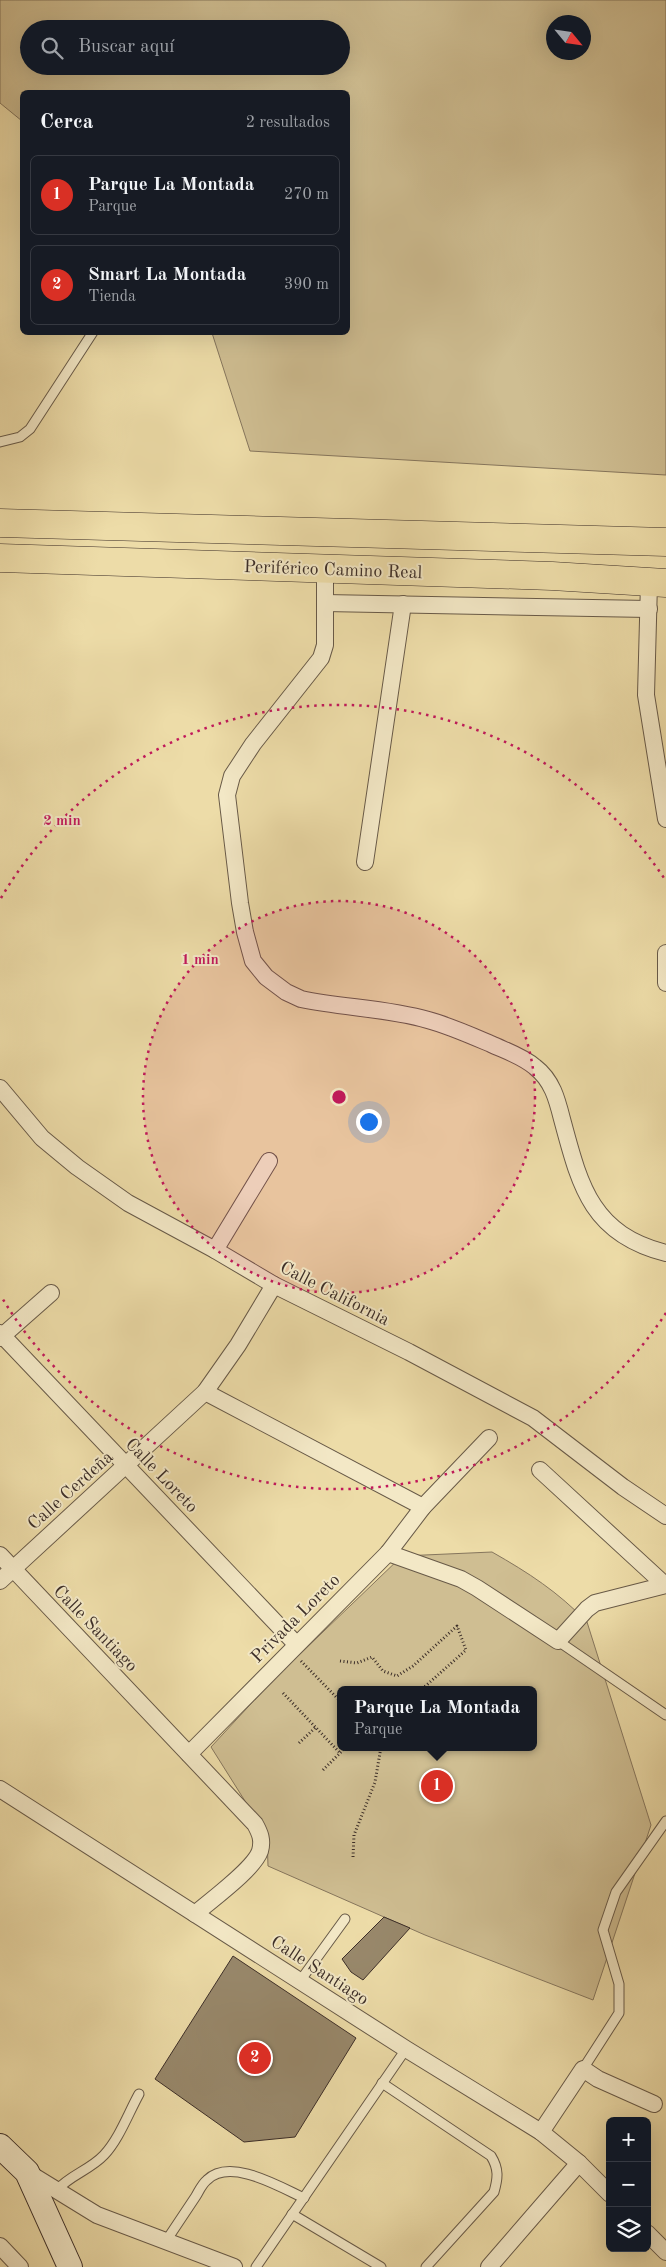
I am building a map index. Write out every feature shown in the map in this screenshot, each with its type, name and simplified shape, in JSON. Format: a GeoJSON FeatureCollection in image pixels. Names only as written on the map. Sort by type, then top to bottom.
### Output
{"type":"FeatureCollection","features":[{"type":"Feature","properties":{"kind":"highway","name":"Periférico Camino Real"},"geometry":{"type":"LineString","coordinates":[[0,523],[666,542]]}},
{"type":"Feature","properties":{"kind":"highway","name":"Periférico Camino Real"},"geometry":{"type":"LineString","coordinates":[[0,558],[552,576],[655,592]]}},
{"type":"Feature","properties":{"kind":"main road"},"geometry":{"type":"LineString","coordinates":[[0,2146],[27,2172],[70,2267]]}},
{"type":"Feature","properties":{"kind":"street"},"geometry":{"type":"LineString","coordinates":[[324,569],[324,645],[321,658],[252,744],[232,776],[226,795],[240,902],[245,932],[253,961],[266,977],[286,992],[301,999],[427,1020],[458,1029],[517,1055],[535,1067],[547,1079],[556,1095],[576,1169],[591,1203],[608,1224],[621,1234],[666,1253]]}},
{"type":"Feature","properties":{"kind":"street"},"geometry":{"type":"LineString","coordinates":[[546,606],[552,576]]}},
{"type":"Feature","properties":{"kind":"street"},"geometry":{"type":"LineString","coordinates":[[324,603],[546,606],[655,592],[646,695],[663,775],[666,819]]}},
{"type":"Feature","properties":{"kind":"street"},"geometry":{"type":"LineString","coordinates":[[365,862],[403,604]]}},
{"type":"Feature","properties":{"kind":"street"},"geometry":{"type":"LineString","coordinates":[[666,953],[666,983]]}},
{"type":"Feature","properties":{"kind":"street","name":"Calle California"},"geometry":{"type":"LineString","coordinates":[[0,1088],[42,1138],[77,1167],[128,1203],[215,1250],[274,1285],[409,1352],[533,1418],[623,1487],[666,1516]]}},
{"type":"Feature","properties":{"kind":"street"},"geometry":{"type":"LineString","coordinates":[[215,1250],[269,1160]]}},
{"type":"Feature","properties":{"kind":"street","name":"Calle Cerdeña"},"geometry":{"type":"LineString","coordinates":[[0,1581],[205,1392],[238,1345],[274,1285]]}},
{"type":"Feature","properties":{"kind":"street"},"geometry":{"type":"LineString","coordinates":[[1,1336],[51,1293]]}},
{"type":"Feature","properties":{"kind":"street","name":"Calle Loreto"},"geometry":{"type":"LineString","coordinates":[[1,1336],[126,1466],[293,1647]]}},
{"type":"Feature","properties":{"kind":"street"},"geometry":{"type":"LineString","coordinates":[[205,1392],[424,1507]]}},
{"type":"Feature","properties":{"kind":"street","name":"Privada Loreto"},"geometry":{"type":"LineString","coordinates":[[189,1754],[388,1553],[424,1507],[489,1438]]}},
{"type":"Feature","properties":{"kind":"street"},"geometry":{"type":"LineString","coordinates":[[540,1470],[666,1585]]}},
{"type":"Feature","properties":{"kind":"street"},"geometry":{"type":"LineString","coordinates":[[388,1553],[461,1579],[558,1641],[587,1609],[595,1603],[666,1585]]}},
{"type":"Feature","properties":{"kind":"street","name":"Calle Santiago"},"geometry":{"type":"LineString","coordinates":[[0,1556],[255,1824],[261,1840],[260,1852],[252,1865],[195,1914]]}},
{"type":"Feature","properties":{"kind":"street","name":"Calle Santiago"},"geometry":{"type":"LineString","coordinates":[[0,1789],[406,2049],[542,2132],[579,2163],[606,2190]]}},
{"type":"Feature","properties":{"kind":"street"},"geometry":{"type":"LineString","coordinates":[[542,2132],[583,2069],[598,2079],[654,2104]]}},
{"type":"Feature","properties":{"kind":"street"},"geometry":{"type":"LineString","coordinates":[[489,2267],[579,2163]]}},
{"type":"Feature","properties":{"kind":"street"},"geometry":{"type":"LineString","coordinates":[[27,2172],[97,2215],[232,2267]]}},
{"type":"Feature","properties":{"kind":"street"},"geometry":{"type":"LineString","coordinates":[[651,2236],[666,2252]]}},
{"type":"Feature","properties":{"kind":"street"},"geometry":{"type":"LineString","coordinates":[[0,2246],[20,2267]]}},
{"type":"Feature","properties":{"kind":"lane"},"geometry":{"type":"LineString","coordinates":[[0,442],[20,437],[30,429],[91,335]]}},
{"type":"Feature","properties":{"kind":"lane"},"geometry":{"type":"LineString","coordinates":[[558,1641],[666,1715]]}},
{"type":"Feature","properties":{"kind":"lane"},"geometry":{"type":"LineString","coordinates":[[583,2069],[619,2013],[619,1984],[602,1930],[616,1892],[666,1821]]}},
{"type":"Feature","properties":{"kind":"lane"},"geometry":{"type":"LineString","coordinates":[[300,1981],[344,1919]]}},
{"type":"Feature","properties":{"kind":"lane"},"geometry":{"type":"LineString","coordinates":[[256,2267],[406,2049]]}},
{"type":"Feature","properties":{"kind":"lane"},"geometry":{"type":"LineString","coordinates":[[382,2083],[491,2156],[497,2165],[498,2177],[494,2192],[426,2267]]}},
{"type":"Feature","properties":{"kind":"lane"},"geometry":{"type":"LineString","coordinates":[[57,2190],[66,2179],[95,2163],[104,2155],[139,2094]]}},
{"type":"Feature","properties":{"kind":"lane"},"geometry":{"type":"LineString","coordinates":[[166,2241],[207,2179],[218,2173],[240,2172],[304,2198]]}},
{"type":"Feature","properties":{"kind":"lane"},"geometry":{"type":"LineString","coordinates":[[292,2214],[381,2267]]}},
{"type":"Feature","properties":{"kind":"path"},"geometry":{"type":"LineString","coordinates":[[340,1661],[357,1663],[372,1657],[384,1671],[397,1676],[423,1657],[457,1626],[466,1650],[426,1686]]}},
{"type":"Feature","properties":{"kind":"path"},"geometry":{"type":"LineString","coordinates":[[293,1647],[337,1697]]}},
{"type":"Feature","properties":{"kind":"path"},"geometry":{"type":"LineString","coordinates":[[283,1693],[337,1750]]}},
{"type":"Feature","properties":{"kind":"path"},"geometry":{"type":"LineString","coordinates":[[299,1743],[316,1727]]}},
{"type":"Feature","properties":{"kind":"path"},"geometry":{"type":"LineString","coordinates":[[353,1857],[354,1835],[375,1782],[380,1751]]}},
{"type":"Feature","properties":{"kind":"path"},"geometry":{"type":"LineString","coordinates":[[323,1770],[340,1753]]}},
{"type":"Feature","properties":{"kind":"shaded area"},"geometry":{"type":"Polygon","coordinates":[[[0,0],[666,0],[666,475],[250,451],[213,335],[350,335],[350,90],[20,90],[20,119],[0,103],[0,0]]]}},
{"type":"Feature","properties":{"kind":"shaded area"},"geometry":{"type":"Polygon","coordinates":[[[492,1552],[542,1584],[565,1601],[587,1622],[651,1825],[593,2000],[425,1935],[268,1866],[267,1836],[211,1747],[273,1680],[402,1556],[492,1552]]]}},
{"type":"Feature","properties":{"kind":"building"},"geometry":{"type":"Polygon","coordinates":[[[384,1917],[410,1928],[363,1980],[351,1972],[342,1959],[384,1917]]]}},
{"type":"Feature","properties":{"kind":"building"},"geometry":{"type":"Polygon","coordinates":[[[233,1956],[356,2038],[295,2137],[244,2142],[155,2079],[233,1956]]]}},
{"type":"Feature","properties":{"kind":"place","name":"Parque La Montada"},"geometry":{"type":"Point","coordinates":[437,1786]}},
{"type":"Feature","properties":{"kind":"place","name":"Smart La Montada"},"geometry":{"type":"Point","coordinates":[255,2058]}}]}
